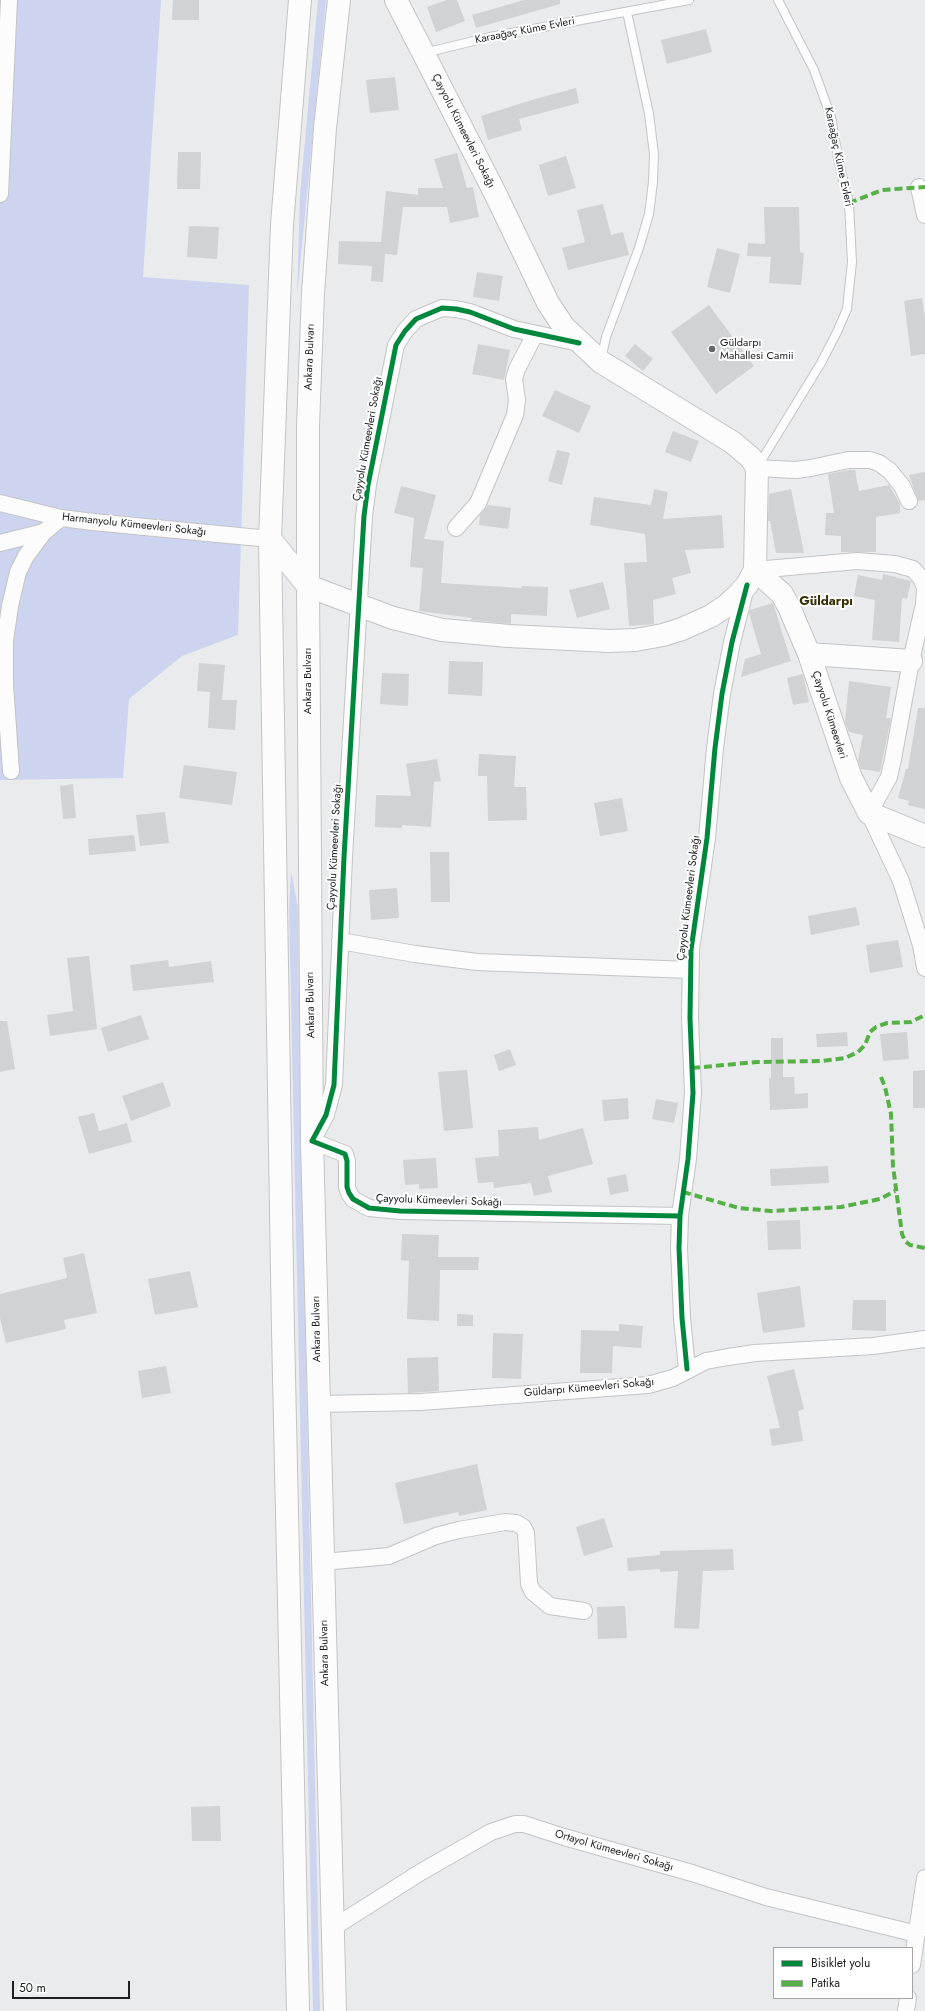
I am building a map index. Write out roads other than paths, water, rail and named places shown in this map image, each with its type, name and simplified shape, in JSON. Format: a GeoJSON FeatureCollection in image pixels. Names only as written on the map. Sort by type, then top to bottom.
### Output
{"type":"FeatureCollection","features":[{"type":"Feature","properties":{"kind":"main road"},"geometry":{"type":"LineString","coordinates":[[298,2011],[283,1339],[270,539],[282,225],[300,0]]}},
{"type":"Feature","properties":{"kind":"main road","name":"Ankara Bulvarı"},"geometry":{"type":"LineString","coordinates":[[335,2011],[312,1141],[308,419],[312,300],[325,128],[338,0]]}},
{"type":"Feature","properties":{"kind":"main road","name":"Çayyolu Kümeevleri Sokağı"},"geometry":{"type":"LineString","coordinates":[[396,0],[494,191],[548,302],[564,327],[579,343],[601,362],[732,442],[746,453],[756,468],[751,577]]}},
{"type":"Feature","properties":{"kind":"main road"},"geometry":{"type":"LineString","coordinates":[[270,539],[308,586],[393,618],[442,630],[509,636],[609,641],[635,640],[663,635],[711,616],[726,606],[751,577]]}},
{"type":"Feature","properties":{"kind":"main road","name":"Çayyolu Kümeevleri"},"geometry":{"type":"LineString","coordinates":[[751,577],[782,594],[809,654],[851,778],[869,813]]}},
{"type":"Feature","properties":{"kind":"main road"},"geometry":{"type":"LineString","coordinates":[[809,654],[911,661]]}},
{"type":"Feature","properties":{"kind":"main road"},"geometry":{"type":"LineString","coordinates":[[869,813],[925,836]]}},
{"type":"Feature","properties":{"kind":"street"},"geometry":{"type":"LineString","coordinates":[[0,194],[9,0]]}},
{"type":"Feature","properties":{"kind":"street"},"geometry":{"type":"LineString","coordinates":[[919,187],[925,215]]}},
{"type":"Feature","properties":{"kind":"street","name":"Çayyolu Kümeevleri Sokağı"},"geometry":{"type":"LineString","coordinates":[[579,343],[514,329],[456,308],[442,308],[416,319],[405,331],[396,345],[368,485],[358,606],[340,941],[334,1085],[326,1115],[312,1141],[345,1154],[347,1162],[347,1187],[349,1193],[354,1199],[369,1208],[400,1211],[680,1216]]}},
{"type":"Feature","properties":{"kind":"street"},"geometry":{"type":"LineString","coordinates":[[456,528],[478,503],[515,415],[517,400],[514,384],[515,374],[535,334]]}},
{"type":"Feature","properties":{"kind":"street"},"geometry":{"type":"LineString","coordinates":[[756,468],[796,470],[848,460],[870,460],[879,463],[894,475],[909,501]]}},
{"type":"Feature","properties":{"kind":"street","name":"Harmanyolu Kümeevleri Sokağı"},"geometry":{"type":"LineString","coordinates":[[0,503],[61,518],[270,539]]}},
{"type":"Feature","properties":{"kind":"street"},"geometry":{"type":"LineString","coordinates":[[11,771],[5,685],[5,642],[10,606],[18,572],[26,556],[44,532],[61,518]]}},
{"type":"Feature","properties":{"kind":"street"},"geometry":{"type":"LineString","coordinates":[[0,544],[44,532]]}},
{"type":"Feature","properties":{"kind":"street"},"geometry":{"type":"LineString","coordinates":[[751,577],[857,562],[895,564],[913,569],[921,578],[925,596],[890,771],[869,813],[902,881],[921,945],[925,968]]}},
{"type":"Feature","properties":{"kind":"street","name":"Çayyolu Kümeevleri Sokağı"},"geometry":{"type":"LineString","coordinates":[[687,1369],[680,1283],[680,1216],[693,1094],[690,1018],[691,950],[707,838],[715,748],[722,694],[732,642],[751,577]]}},
{"type":"Feature","properties":{"kind":"street","name":"Çayyolu Kümeevleri Sokağı"},"geometry":{"type":"LineString","coordinates":[[340,941],[415,954],[477,962],[690,970]]}},
{"type":"Feature","properties":{"kind":"street","name":"Güldarpı Kümeevleri Sokağı"},"geometry":{"type":"LineString","coordinates":[[319,1404],[421,1402],[648,1385],[673,1378],[687,1369],[706,1361],[755,1353],[846,1348],[925,1339]]}},
{"type":"Feature","properties":{"kind":"street"},"geometry":{"type":"LineString","coordinates":[[323,1562],[389,1556],[436,1536],[459,1530],[498,1523],[516,1523],[523,1527],[526,1533],[529,1584],[533,1592],[550,1606],[584,1611]]}},
{"type":"Feature","properties":{"kind":"street","name":"Ortayol Kümeevleri Sokağı"},"geometry":{"type":"LineString","coordinates":[[332,1929],[414,1876],[491,1832],[515,1824],[524,1824],[781,1901],[917,1934]]}},
{"type":"Feature","properties":{"kind":"street"},"geometry":{"type":"LineString","coordinates":[[913,1959],[925,1878]]}},
{"type":"Feature","properties":{"kind":"street"},"geometry":{"type":"LineString","coordinates":[[906,2011],[908,1999]]}},
{"type":"Feature","properties":{"kind":"lane","name":"Karaağaç Küme Evleri"},"geometry":{"type":"LineString","coordinates":[[423,53],[490,37],[689,0]]}},
{"type":"Feature","properties":{"kind":"lane","name":"Karaağaç Küme Evleri"},"geometry":{"type":"LineString","coordinates":[[756,468],[821,363],[837,332],[847,309],[852,262],[849,203],[839,163],[831,117],[814,70],[778,0]]}},
{"type":"Feature","properties":{"kind":"lane"},"geometry":{"type":"LineString","coordinates":[[601,362],[606,337],[639,248],[649,214],[653,182],[654,154],[649,114],[627,12]]}},
{"type":"Feature","properties":{"kind":"place","name":"Güldarpı Mahallesi Camii"},"geometry":{"type":"Point","coordinates":[712,349]}},
{"type":"Feature","properties":{"kind":"district","name":"Güldarpı"},"geometry":{"type":"Point","coordinates":[826,602]}}]}
